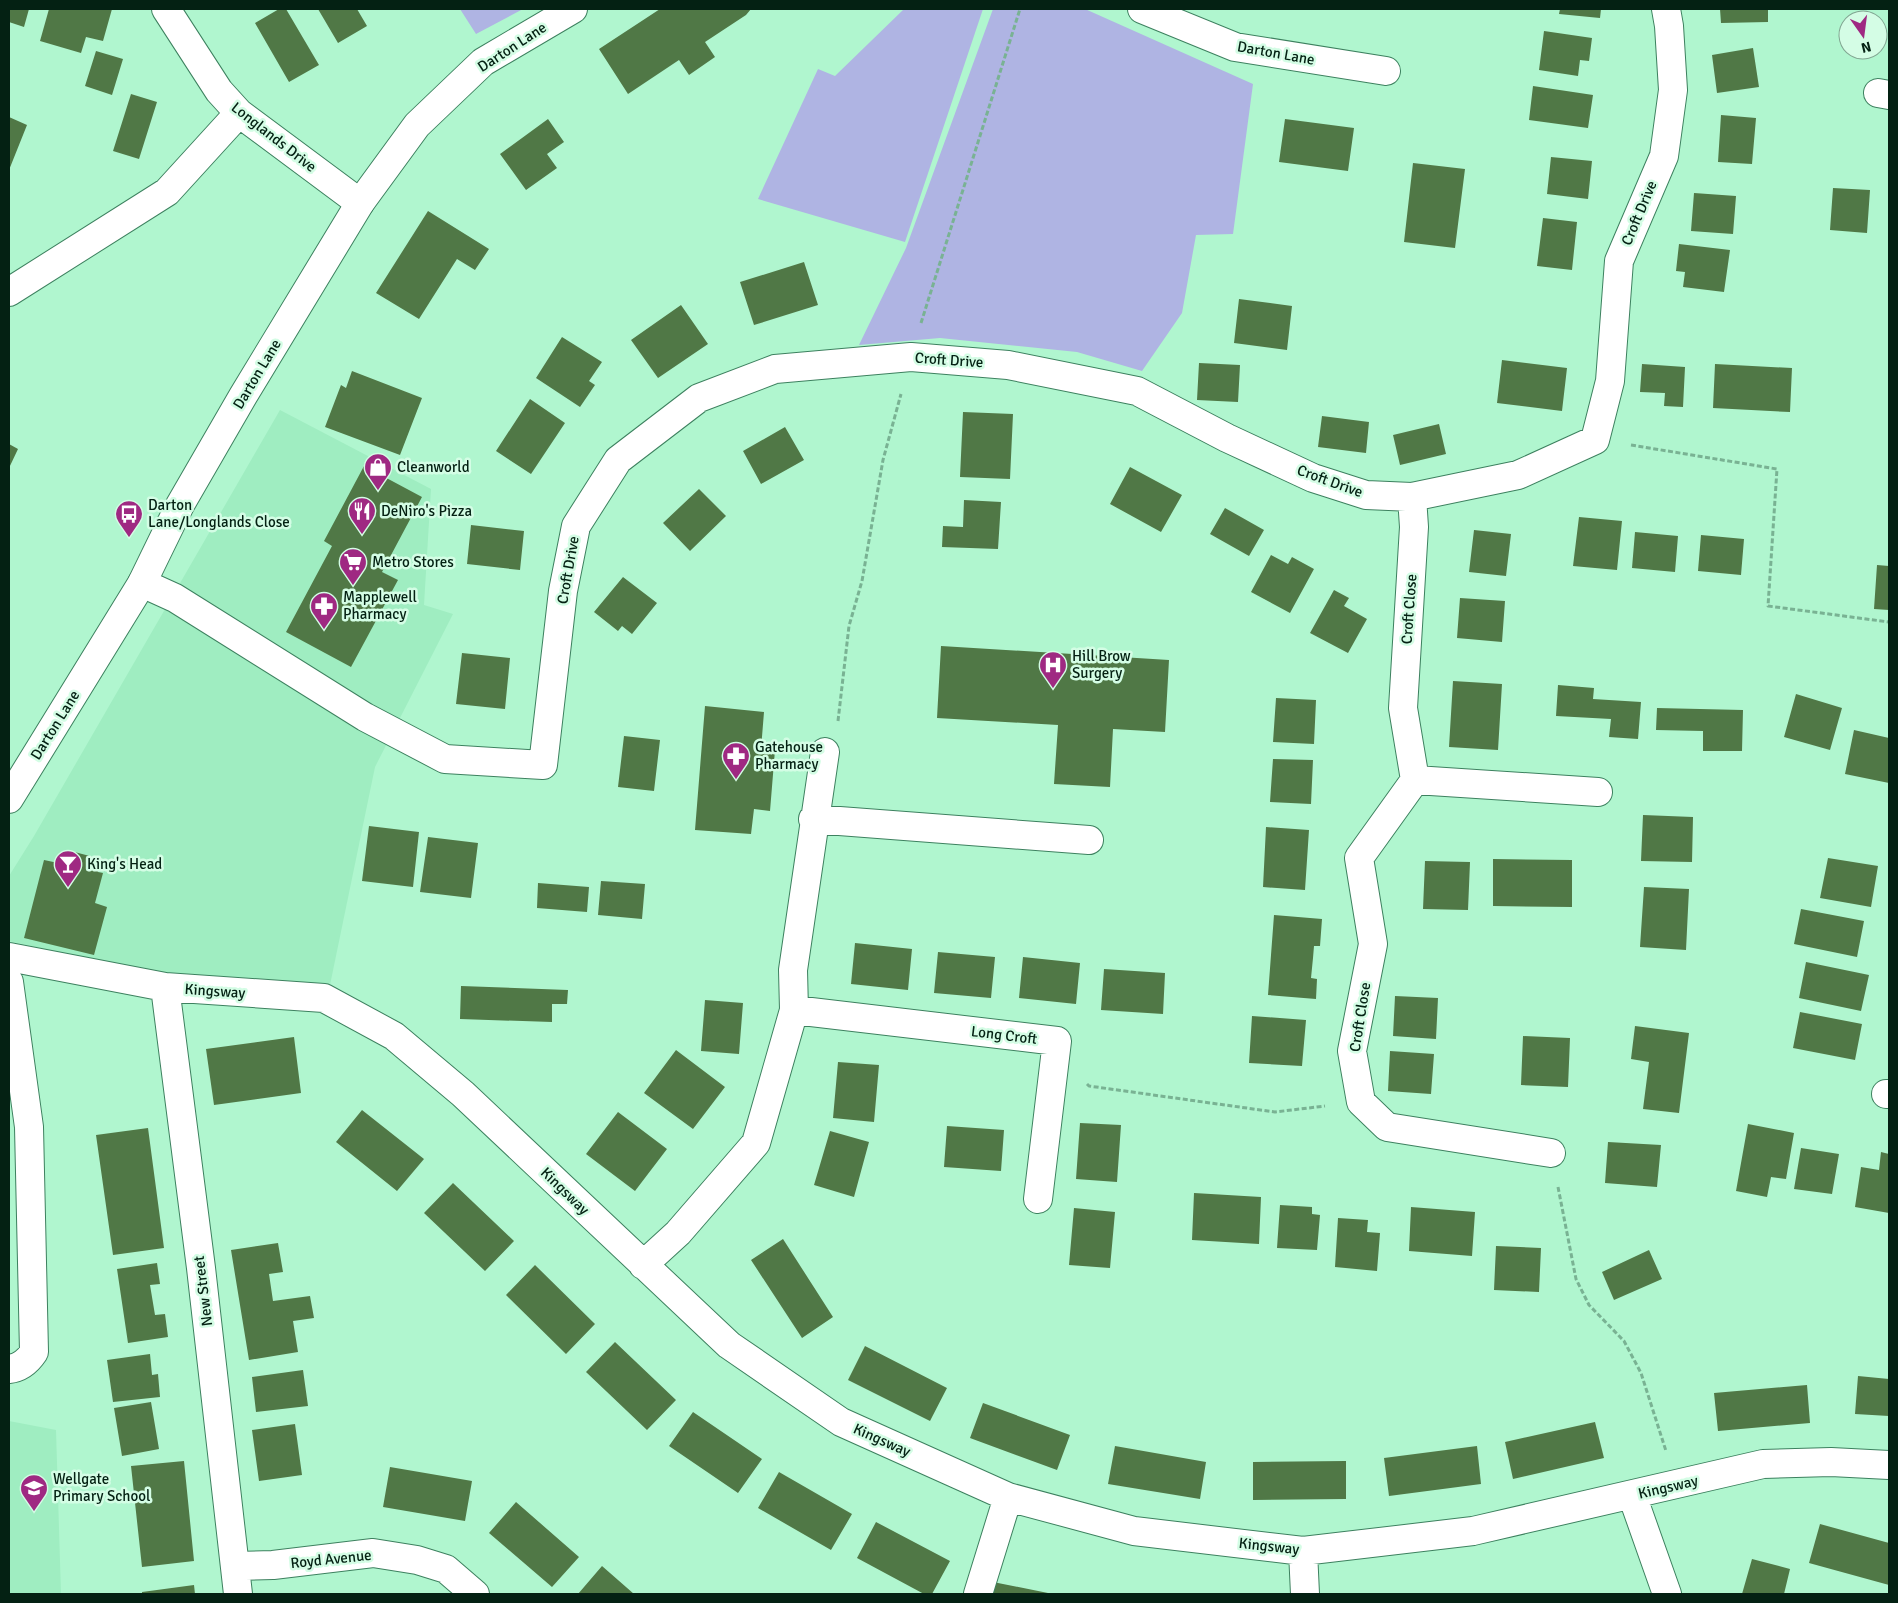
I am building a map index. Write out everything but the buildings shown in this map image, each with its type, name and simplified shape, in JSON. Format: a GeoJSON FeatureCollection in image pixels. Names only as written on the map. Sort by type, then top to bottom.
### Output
{"type":"FeatureCollection","features":[{"type":"Feature","properties":{"kind":"street","name":"Longlands Drive"},"geometry":{"type":"LineString","coordinates":[[166,9],[219,91],[239,113],[360,203]]}},
{"type":"Feature","properties":{"kind":"street","name":"Darton Lane"},"geometry":{"type":"LineString","coordinates":[[9,800],[142,583],[180,505],[360,203],[417,125],[483,62],[573,9]]}},
{"type":"Feature","properties":{"kind":"street","name":"Darton Lane"},"geometry":{"type":"LineString","coordinates":[[1142,9],[1235,47],[1386,71]]}},
{"type":"Feature","properties":{"kind":"street","name":"Croft Drive"},"geometry":{"type":"LineString","coordinates":[[142,583],[175,598],[364,718],[445,759],[543,765],[563,591],[576,526],[618,460],[699,398],[775,369],[911,357],[1008,365],[1137,391],[1227,438],[1313,478],[1366,495],[1412,497],[1518,475],[1595,440],[1610,381],[1619,261],[1664,156],[1673,90],[1669,26],[1666,9]]}},
{"type":"Feature","properties":{"kind":"street"},"geometry":{"type":"LineString","coordinates":[[9,292],[166,192],[239,113]]}},
{"type":"Feature","properties":{"kind":"street","name":"Croft Close"},"geometry":{"type":"LineString","coordinates":[[1361,1102],[1352,1050],[1373,944],[1359,858],[1416,780],[1403,708],[1414,527],[1412,497]]}},
{"type":"Feature","properties":{"kind":"street"},"geometry":{"type":"LineString","coordinates":[[643,1265],[678,1233],[756,1143],[794,1010],[793,970],[824,752]]}},
{"type":"Feature","properties":{"kind":"street"},"geometry":{"type":"LineString","coordinates":[[1416,780],[1598,792]]}},
{"type":"Feature","properties":{"kind":"street"},"geometry":{"type":"LineString","coordinates":[[814,819],[1089,840]]}},
{"type":"Feature","properties":{"kind":"street","name":"Kingsway"},"geometry":{"type":"LineString","coordinates":[[9,957],[165,987],[324,998],[394,1036],[463,1094],[729,1345],[841,1422],[1008,1497],[1134,1531],[1303,1550],[1473,1531],[1763,1464],[1831,1462],[1889,1465]]}},
{"type":"Feature","properties":{"kind":"street"},"geometry":{"type":"LineString","coordinates":[[9,982],[29,1127],[34,1352],[27,1362],[12,1370],[9,1369]]}},
{"type":"Feature","properties":{"kind":"street","name":"New Street"},"geometry":{"type":"LineString","coordinates":[[165,987],[201,1268],[238,1594]]}},
{"type":"Feature","properties":{"kind":"street","name":"Long Croft"},"geometry":{"type":"LineString","coordinates":[[794,1010],[1057,1041],[1038,1198]]}},
{"type":"Feature","properties":{"kind":"street"},"geometry":{"type":"LineString","coordinates":[[1361,1102],[1388,1127],[1551,1153]]}},
{"type":"Feature","properties":{"kind":"street"},"geometry":{"type":"LineString","coordinates":[[1632,1495],[1667,1594]]}},
{"type":"Feature","properties":{"kind":"street"},"geometry":{"type":"LineString","coordinates":[[978,1594],[1008,1497]]}},
{"type":"Feature","properties":{"kind":"street"},"geometry":{"type":"LineString","coordinates":[[1303,1550],[1305,1594]]}},
{"type":"Feature","properties":{"kind":"street","name":"Royd Avenue"},"geometry":{"type":"LineString","coordinates":[[235,1566],[273,1565],[373,1553],[417,1560],[446,1569],[475,1594]]}},
{"type":"Feature","properties":{"kind":"path"},"geometry":{"type":"LineString","coordinates":[[1595,440],[1777,469],[1768,606],[1889,622]]}},
{"type":"Feature","properties":{"kind":"path"},"geometry":{"type":"LineString","coordinates":[[1057,1041],[1089,1086],[1275,1112],[1361,1102]]}},
{"type":"Feature","properties":{"kind":"path"},"geometry":{"type":"LineString","coordinates":[[1551,1153],[1576,1279],[1589,1305],[1624,1341],[1641,1373],[1677,1485]]}},
{"type":"Feature","properties":{"kind":"shaded area"},"geometry":{"type":"Polygon","coordinates":[[[460,9],[523,9],[476,34],[460,9]]]}},
{"type":"Feature","properties":{"kind":"shaded area"},"geometry":{"type":"Polygon","coordinates":[[[904,9],[983,9],[905,242],[758,199],[818,69],[835,76],[904,9]]]}},
{"type":"Feature","properties":{"kind":"shaded area"},"geometry":{"type":"Polygon","coordinates":[[[993,9],[1085,9],[1253,84],[1233,234],[1196,235],[1182,313],[1142,371],[1077,352],[940,338],[859,345],[906,248],[993,9]]]}},
{"type":"Feature","properties":{"kind":"shaded area"},"geometry":{"type":"Polygon","coordinates":[[[280,410],[431,489],[424,605],[453,614],[375,767],[330,985],[178,975],[108,963],[9,941],[9,876],[34,836],[280,410]]]}},
{"type":"Feature","properties":{"kind":"shaded area","name":"Wellgate Primary School"},"geometry":{"type":"Polygon","coordinates":[[[9,1421],[56,1430],[61,1594],[9,1594],[9,1421]]]}},
{"type":"Feature","properties":{"kind":"place","name":"Cleanworld"},"geometry":{"type":"Point","coordinates":[378,491]}},
{"type":"Feature","properties":{"kind":"place","name":"DeNiro's Pizza"},"geometry":{"type":"Point","coordinates":[362,535]}},
{"type":"Feature","properties":{"kind":"place","name":"Darton Lane/Longlands Close"},"geometry":{"type":"Point","coordinates":[129,538]}},
{"type":"Feature","properties":{"kind":"place","name":"Metro Stores"},"geometry":{"type":"Point","coordinates":[353,586]}},
{"type":"Feature","properties":{"kind":"place","name":"Mapplewell Pharmacy"},"geometry":{"type":"Point","coordinates":[324,630]}},
{"type":"Feature","properties":{"kind":"place","name":"Hill Brow Surgery"},"geometry":{"type":"Point","coordinates":[1053,689]}},
{"type":"Feature","properties":{"kind":"place","name":"Gatehouse Pharmacy"},"geometry":{"type":"Point","coordinates":[736,780]}},
{"type":"Feature","properties":{"kind":"place","name":"King's Head"},"geometry":{"type":"Point","coordinates":[68,888]}},
{"type":"Feature","properties":{"kind":"place","name":"Wellgate Primary School"},"geometry":{"type":"Point","coordinates":[34,1512]}}]}
